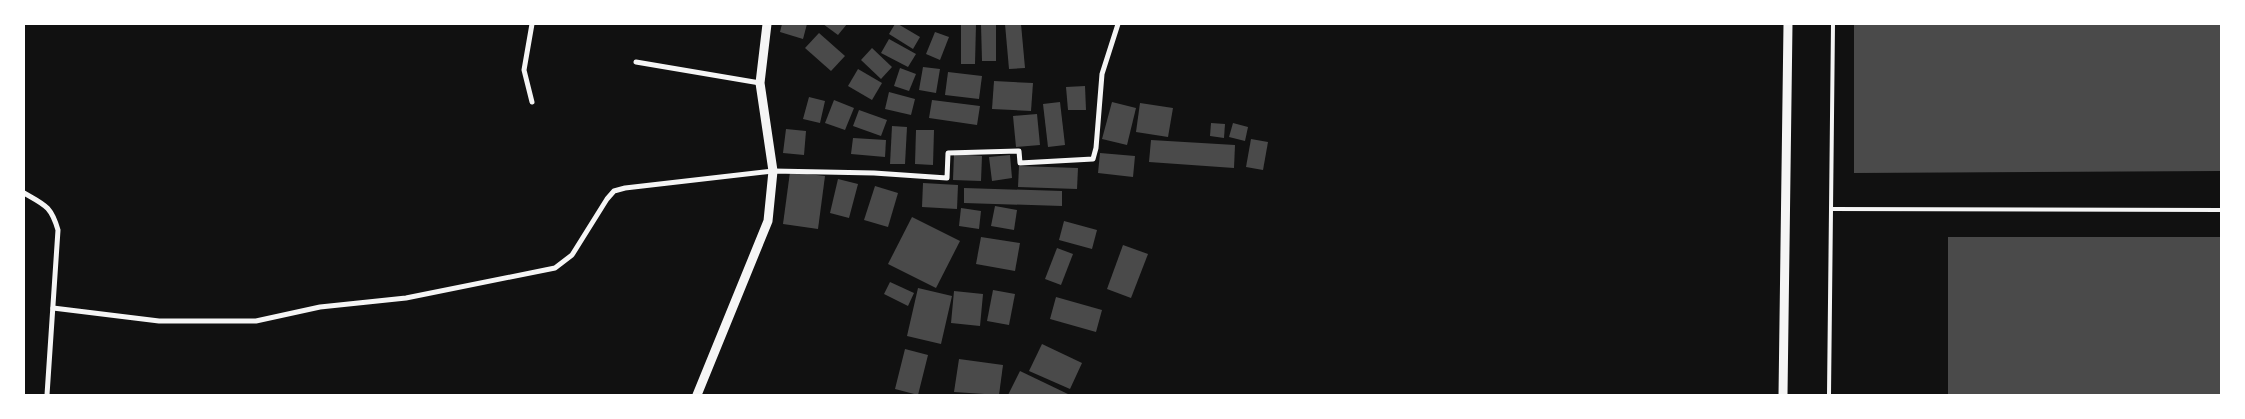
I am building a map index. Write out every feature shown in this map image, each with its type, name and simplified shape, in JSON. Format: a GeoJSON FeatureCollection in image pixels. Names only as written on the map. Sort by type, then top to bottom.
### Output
{"type":"FeatureCollection","features":[{"type":"Feature","properties":{"kind":"street"},"geometry":{"type":"LineString","coordinates":[[532,24],[524,70],[532,102]]}},
{"type":"Feature","properties":{"kind":"street"},"geometry":{"type":"LineString","coordinates":[[697,395],[764,235],[768,221],[773,170],[760,83],[767,24]]}},
{"type":"Feature","properties":{"kind":"street"},"geometry":{"type":"LineString","coordinates":[[53,308],[159,320],[256,322],[320,307],[406,298],[555,268],[572,255],[614,192],[625,188],[773,170],[874,173],[947,178],[948,153],[1019,151],[1020,163],[1093,159],[1096,148],[1102,74],[1118,24]]}},
{"type":"Feature","properties":{"kind":"street"},"geometry":{"type":"LineString","coordinates":[[1783,395],[1788,24]]}},
{"type":"Feature","properties":{"kind":"street"},"geometry":{"type":"LineString","coordinates":[[636,62],[760,83]]}},
{"type":"Feature","properties":{"kind":"street"},"geometry":{"type":"LineString","coordinates":[[24,192],[45,205],[53,214],[58,230],[47,395]]}},
{"type":"Feature","properties":{"kind":"lane"},"geometry":{"type":"LineString","coordinates":[[1829,395],[1833,24]]}},
{"type":"Feature","properties":{"kind":"lane"},"geometry":{"type":"LineString","coordinates":[[1831,209],[2221,210]]}},
{"type":"Feature","properties":{"kind":"building"},"geometry":{"type":"Polygon","coordinates":[[[782,24],[807,24],[803,39],[780,32],[782,24]]]}},
{"type":"Feature","properties":{"kind":"building"},"geometry":{"type":"Polygon","coordinates":[[[823,24],[847,24],[838,35],[823,24]]]}},
{"type":"Feature","properties":{"kind":"building"},"geometry":{"type":"Polygon","coordinates":[[[895,24],[920,37],[913,49],[889,34],[895,24]]]}},
{"type":"Feature","properties":{"kind":"building"},"geometry":{"type":"Polygon","coordinates":[[[961,24],[976,24],[975,64],[961,64],[961,24]]]}},
{"type":"Feature","properties":{"kind":"building"},"geometry":{"type":"Polygon","coordinates":[[[981,24],[996,24],[996,61],[982,61],[981,24]]]}},
{"type":"Feature","properties":{"kind":"building"},"geometry":{"type":"Polygon","coordinates":[[[1005,24],[1021,24],[1025,68],[1009,69],[1005,24]]]}},
{"type":"Feature","properties":{"kind":"building"},"geometry":{"type":"Polygon","coordinates":[[[1854,24],[2221,24],[2221,171],[1854,173],[1854,24]]]}},
{"type":"Feature","properties":{"kind":"building"},"geometry":{"type":"Polygon","coordinates":[[[935,32],[949,37],[940,60],[926,54],[935,32]]]}},
{"type":"Feature","properties":{"kind":"building"},"geometry":{"type":"Polygon","coordinates":[[[819,33],[845,56],[831,71],[805,48],[819,33]]]}},
{"type":"Feature","properties":{"kind":"building"},"geometry":{"type":"Polygon","coordinates":[[[889,39],[916,54],[908,67],[881,53],[889,39]]]}},
{"type":"Feature","properties":{"kind":"building"},"geometry":{"type":"Polygon","coordinates":[[[872,48],[892,67],[881,79],[861,60],[872,48]]]}},
{"type":"Feature","properties":{"kind":"building"},"geometry":{"type":"Polygon","coordinates":[[[923,67],[940,69],[936,93],[919,90],[923,67]]]}},
{"type":"Feature","properties":{"kind":"building"},"geometry":{"type":"Polygon","coordinates":[[[900,68],[916,74],[909,91],[894,86],[900,68]]]}},
{"type":"Feature","properties":{"kind":"building"},"geometry":{"type":"Polygon","coordinates":[[[858,69],[882,83],[872,100],[848,86],[858,69]]]}},
{"type":"Feature","properties":{"kind":"building"},"geometry":{"type":"Polygon","coordinates":[[[948,72],[982,76],[979,99],[945,95],[948,72]]]}},
{"type":"Feature","properties":{"kind":"building"},"geometry":{"type":"Polygon","coordinates":[[[994,81],[1033,83],[1031,111],[992,109],[994,81]]]}},
{"type":"Feature","properties":{"kind":"building"},"geometry":{"type":"Polygon","coordinates":[[[1085,86],[1086,110],[1068,110],[1066,87],[1085,86]]]}},
{"type":"Feature","properties":{"kind":"building"},"geometry":{"type":"Polygon","coordinates":[[[889,92],[915,99],[911,115],[885,109],[889,92]]]}},
{"type":"Feature","properties":{"kind":"building"},"geometry":{"type":"Polygon","coordinates":[[[809,97],[825,101],[820,123],[803,119],[809,97]]]}},
{"type":"Feature","properties":{"kind":"building"},"geometry":{"type":"Polygon","coordinates":[[[834,100],[854,108],[845,130],[825,123],[834,100]]]}},
{"type":"Feature","properties":{"kind":"building"},"geometry":{"type":"Polygon","coordinates":[[[932,100],[980,106],[977,125],[929,118],[932,100]]]}},
{"type":"Feature","properties":{"kind":"building"},"geometry":{"type":"Polygon","coordinates":[[[1060,102],[1065,145],[1048,147],[1043,104],[1060,102]]]}},
{"type":"Feature","properties":{"kind":"building"},"geometry":{"type":"Polygon","coordinates":[[[1112,102],[1136,108],[1127,145],[1102,139],[1112,102]]]}},
{"type":"Feature","properties":{"kind":"building"},"geometry":{"type":"Polygon","coordinates":[[[1140,103],[1173,108],[1168,137],[1136,132],[1140,103]]]}},
{"type":"Feature","properties":{"kind":"building"},"geometry":{"type":"Polygon","coordinates":[[[859,110],[887,120],[881,136],[853,126],[859,110]]]}},
{"type":"Feature","properties":{"kind":"building"},"geometry":{"type":"Polygon","coordinates":[[[1037,114],[1040,145],[1016,147],[1013,116],[1037,114]]]}},
{"type":"Feature","properties":{"kind":"building"},"geometry":{"type":"Polygon","coordinates":[[[1211,123],[1225,124],[1224,138],[1210,136],[1211,123]]]}},
{"type":"Feature","properties":{"kind":"building"},"geometry":{"type":"Polygon","coordinates":[[[1233,123],[1248,127],[1245,141],[1229,137],[1233,123]]]}},
{"type":"Feature","properties":{"kind":"building"},"geometry":{"type":"Polygon","coordinates":[[[892,126],[907,127],[905,164],[890,164],[892,126]]]}},
{"type":"Feature","properties":{"kind":"building"},"geometry":{"type":"Polygon","coordinates":[[[786,129],[806,131],[804,155],[783,153],[786,129]]]}},
{"type":"Feature","properties":{"kind":"building"},"geometry":{"type":"Polygon","coordinates":[[[916,130],[934,130],[933,165],[915,164],[916,130]]]}},
{"type":"Feature","properties":{"kind":"building"},"geometry":{"type":"Polygon","coordinates":[[[853,138],[886,140],[885,157],[851,154],[853,138]]]}},
{"type":"Feature","properties":{"kind":"building"},"geometry":{"type":"Polygon","coordinates":[[[1251,139],[1268,142],[1263,170],[1246,167],[1251,139]]]}},
{"type":"Feature","properties":{"kind":"building"},"geometry":{"type":"Polygon","coordinates":[[[1151,140],[1235,145],[1234,168],[1149,162],[1151,140]]]}},
{"type":"Feature","properties":{"kind":"building"},"geometry":{"type":"Polygon","coordinates":[[[1100,153],[1135,156],[1133,177],[1098,173],[1100,153]]]}},
{"type":"Feature","properties":{"kind":"building"},"geometry":{"type":"Polygon","coordinates":[[[954,154],[982,156],[981,181],[953,180],[954,154]]]}},
{"type":"Feature","properties":{"kind":"building"},"geometry":{"type":"Polygon","coordinates":[[[1010,155],[1012,178],[992,181],[989,157],[1010,155]]]}},
{"type":"Feature","properties":{"kind":"building"},"geometry":{"type":"Polygon","coordinates":[[[1019,166],[1078,168],[1077,189],[1018,187],[1019,166]]]}},
{"type":"Feature","properties":{"kind":"building"},"geometry":{"type":"Polygon","coordinates":[[[790,172],[825,176],[818,229],[783,224],[790,172]]]}},
{"type":"Feature","properties":{"kind":"building"},"geometry":{"type":"Polygon","coordinates":[[[838,179],[858,184],[849,218],[830,213],[838,179]]]}},
{"type":"Feature","properties":{"kind":"building"},"geometry":{"type":"Polygon","coordinates":[[[923,183],[958,185],[957,209],[922,207],[923,183]]]}},
{"type":"Feature","properties":{"kind":"building"},"geometry":{"type":"Polygon","coordinates":[[[875,186],[898,193],[888,227],[864,220],[875,186]]]}},
{"type":"Feature","properties":{"kind":"building"},"geometry":{"type":"Polygon","coordinates":[[[964,188],[1062,191],[1062,206],[964,203],[964,188]]]}},
{"type":"Feature","properties":{"kind":"building"},"geometry":{"type":"Polygon","coordinates":[[[995,206],[1017,210],[1014,230],[991,226],[995,206]]]}},
{"type":"Feature","properties":{"kind":"building"},"geometry":{"type":"Polygon","coordinates":[[[961,208],[981,211],[979,229],[959,226],[961,208]]]}},
{"type":"Feature","properties":{"kind":"building"},"geometry":{"type":"Polygon","coordinates":[[[912,217],[960,241],[936,288],[888,264],[912,217]]]}},
{"type":"Feature","properties":{"kind":"building"},"geometry":{"type":"Polygon","coordinates":[[[1064,221],[1097,230],[1092,249],[1059,240],[1064,221]]]}},
{"type":"Feature","properties":{"kind":"building"},"geometry":{"type":"Polygon","coordinates":[[[981,237],[1020,243],[1015,271],[976,264],[981,237]]]}},
{"type":"Feature","properties":{"kind":"building"},"geometry":{"type":"Polygon","coordinates":[[[1948,237],[2221,237],[2221,395],[1948,395],[1948,237]]]}},
{"type":"Feature","properties":{"kind":"building"},"geometry":{"type":"Polygon","coordinates":[[[1123,245],[1148,254],[1131,298],[1107,289],[1123,245]]]}},
{"type":"Feature","properties":{"kind":"building"},"geometry":{"type":"Polygon","coordinates":[[[1057,248],[1073,254],[1061,285],[1045,279],[1057,248]]]}},
{"type":"Feature","properties":{"kind":"building"},"geometry":{"type":"Polygon","coordinates":[[[890,282],[914,293],[908,306],[884,294],[890,282]]]}},
{"type":"Feature","properties":{"kind":"building"},"geometry":{"type":"Polygon","coordinates":[[[918,288],[952,296],[941,344],[907,336],[918,288]]]}},
{"type":"Feature","properties":{"kind":"building"},"geometry":{"type":"Polygon","coordinates":[[[993,290],[1015,294],[1009,325],[987,321],[993,290]]]}},
{"type":"Feature","properties":{"kind":"building"},"geometry":{"type":"Polygon","coordinates":[[[954,291],[983,294],[980,326],[951,323],[954,291]]]}},
{"type":"Feature","properties":{"kind":"building"},"geometry":{"type":"Polygon","coordinates":[[[1056,297],[1102,310],[1096,332],[1050,319],[1056,297]]]}},
{"type":"Feature","properties":{"kind":"building"},"geometry":{"type":"Polygon","coordinates":[[[1042,344],[1082,363],[1070,389],[1029,371],[1042,344]]]}},
{"type":"Feature","properties":{"kind":"building"},"geometry":{"type":"Polygon","coordinates":[[[905,349],[928,355],[918,395],[895,389],[905,349]]]}},
{"type":"Feature","properties":{"kind":"building"},"geometry":{"type":"Polygon","coordinates":[[[959,359],[1003,365],[999,395],[954,392],[959,359]]]}},
{"type":"Feature","properties":{"kind":"building"},"geometry":{"type":"Polygon","coordinates":[[[1020,371],[1070,395],[1008,395],[1020,371]]]}}]}
